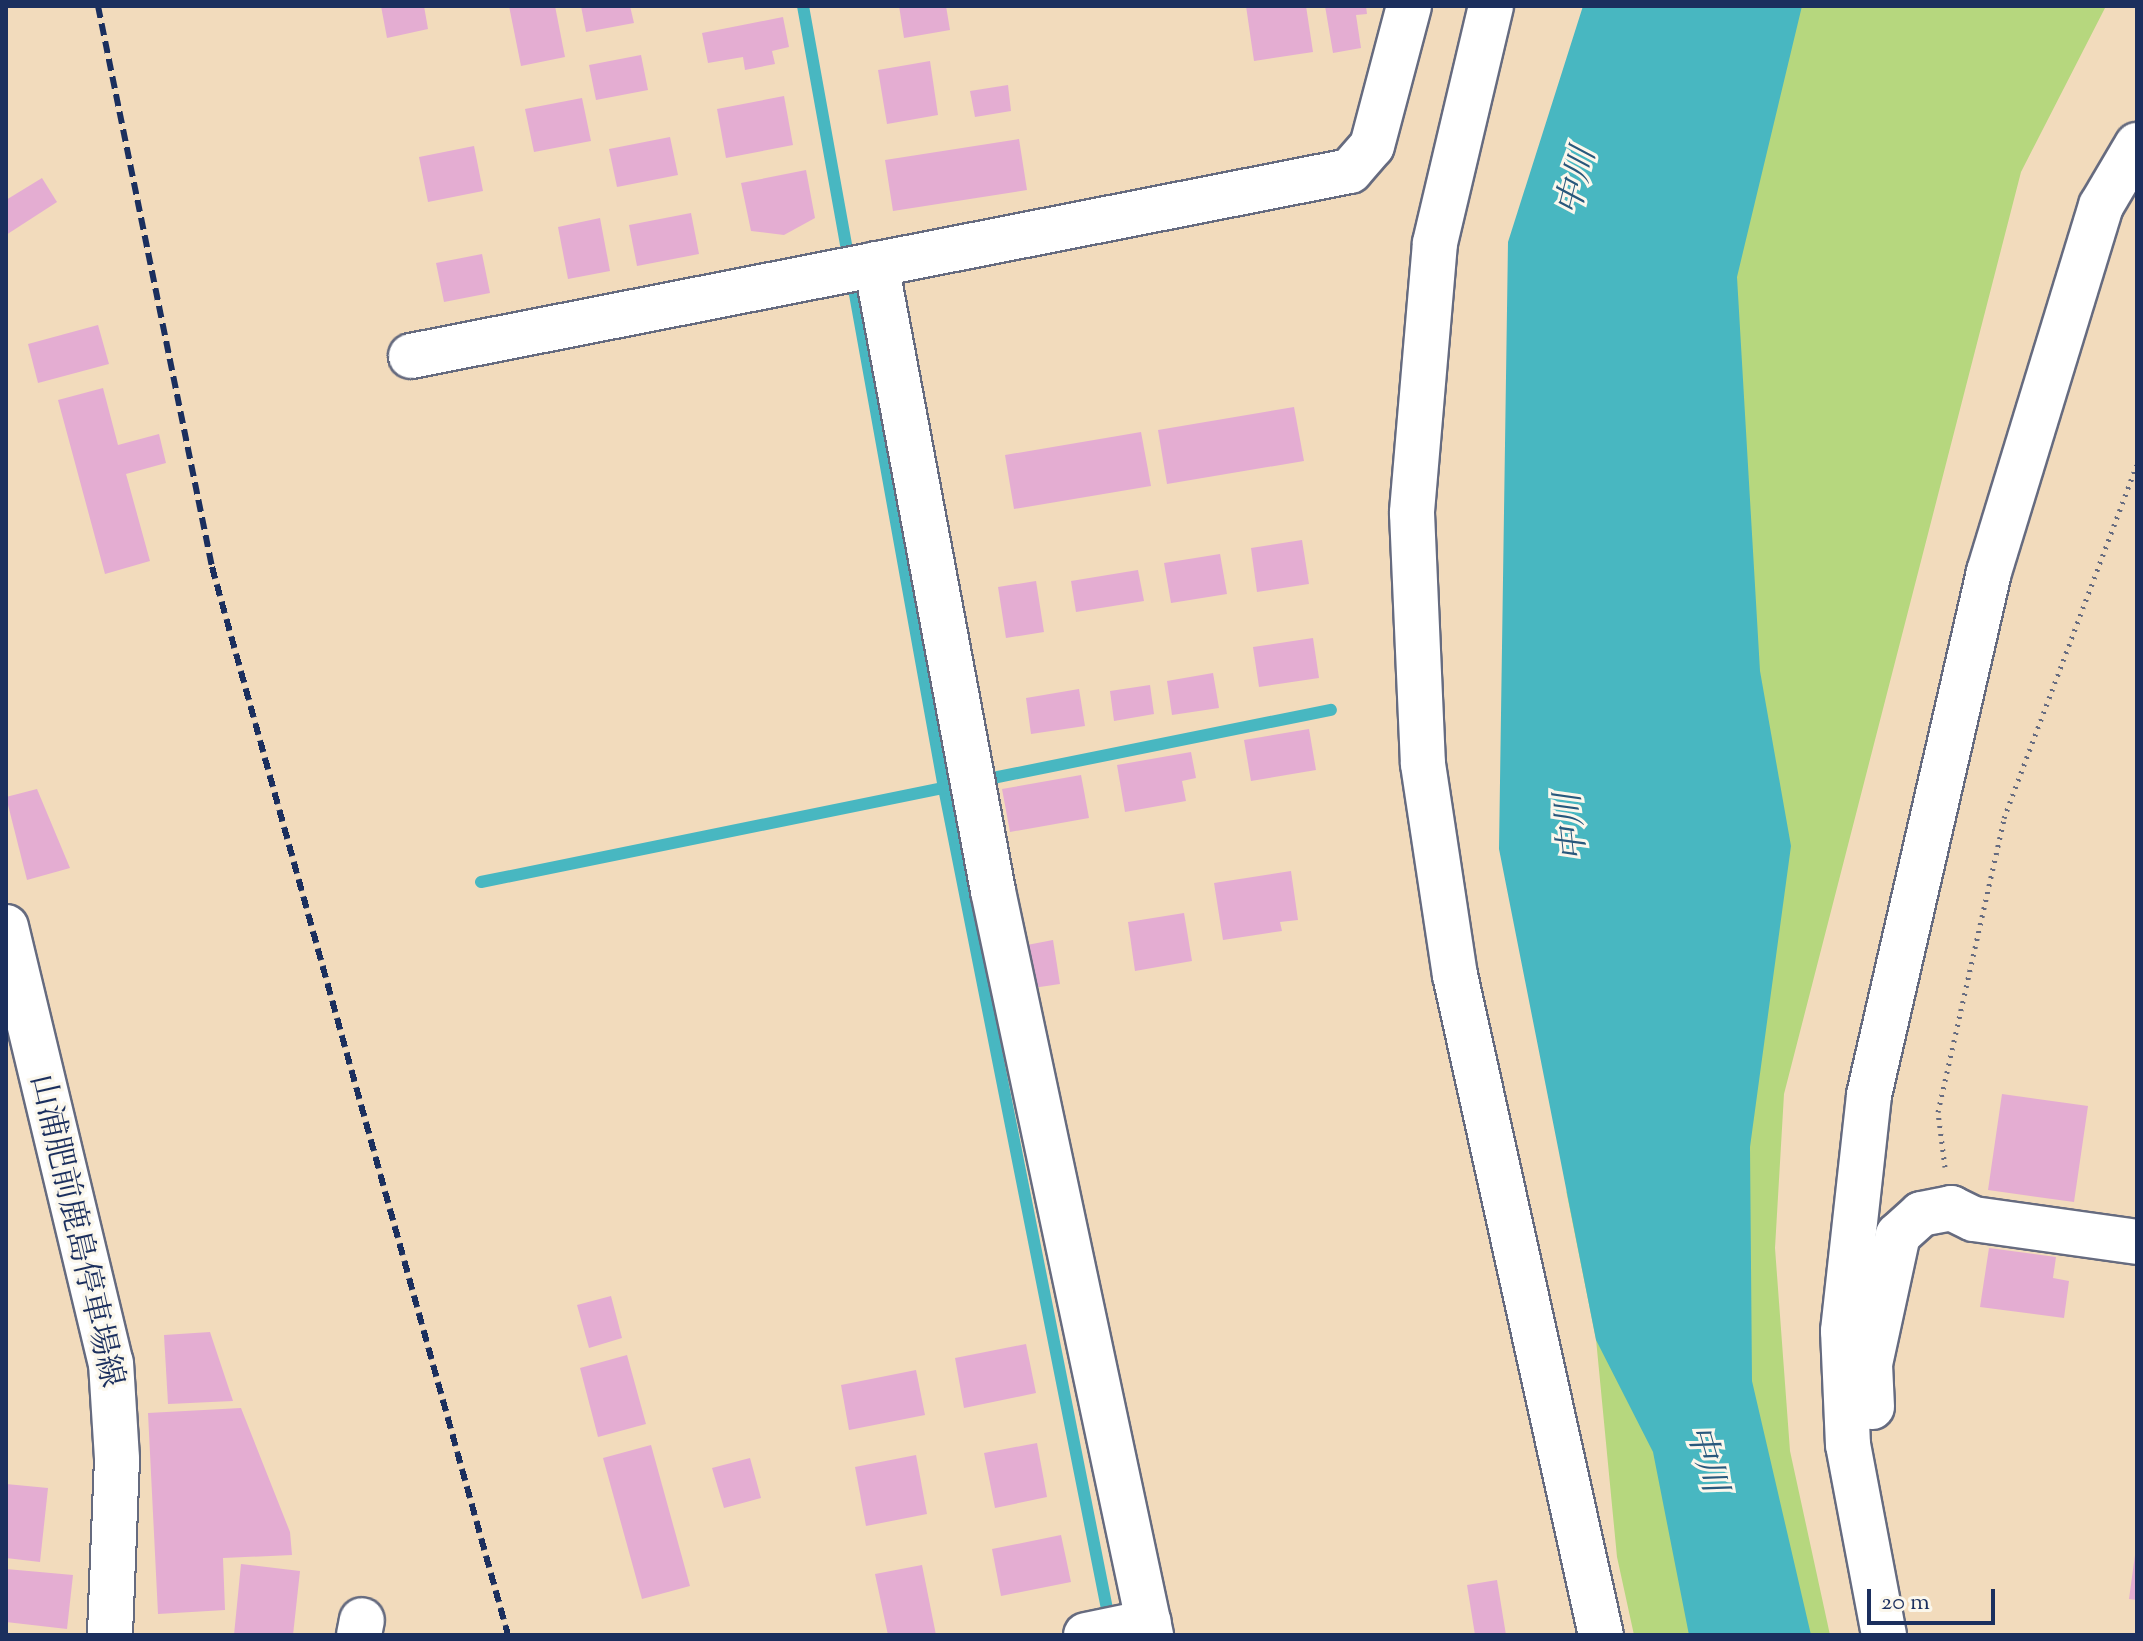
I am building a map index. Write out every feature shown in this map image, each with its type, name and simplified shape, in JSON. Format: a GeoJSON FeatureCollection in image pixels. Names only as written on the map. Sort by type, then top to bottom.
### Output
{"type":"FeatureCollection","features":[{"type":"Feature","properties":{"kind":"street"},"geometry":{"type":"LineString","coordinates":[[411,356],[1350,171],[1372,146],[1409,6]]}},
{"type":"Feature","properties":{"kind":"street"},"geometry":{"type":"LineString","coordinates":[[1491,6],[1435,243],[1412,513],[1423,764],[1455,975],[1601,1635]]}},
{"type":"Feature","properties":{"kind":"street"},"geometry":{"type":"LineString","coordinates":[[1884,1635],[1848,1445],[1843,1331],[1869,1095],[1989,572],[2101,206],[2137,145]]}},
{"type":"Feature","properties":{"kind":"street"},"geometry":{"type":"LineString","coordinates":[[876,264],[993,891],[1150,1628],[1089,1634]]}},
{"type":"Feature","properties":{"kind":"street","name":"山浦肥前鹿島停車場線"},"geometry":{"type":"LineString","coordinates":[[6,927],[111,1363],[117,1459],[110,1635]]}},
{"type":"Feature","properties":{"kind":"street"},"geometry":{"type":"LineString","coordinates":[[1863,1516],[1874,1479],[1870,1364],[1898,1235],[1921,1214],[1951,1208],[1974,1219],[2137,1242]]}},
{"type":"Feature","properties":{"kind":"path"},"geometry":{"type":"LineString","coordinates":[[1951,1208],[1938,1112],[2004,818],[2137,465]]}},
{"type":"Feature","properties":{"kind":"green space"},"geometry":{"type":"Polygon","coordinates":[[[1674,6],[2106,6],[2021,172],[1784,1094],[1775,1248],[1790,1451],[1830,1635],[1778,1635],[1712,1384],[1674,6]]]}},
{"type":"Feature","properties":{"kind":"green space"},"geometry":{"type":"Polygon","coordinates":[[[1566,1190],[1672,1429],[1723,1635],[1634,1635],[1617,1557],[1596,1339],[1566,1190]]]}},
{"type":"Feature","properties":{"kind":"water","name":"中川"},"geometry":{"type":"Polygon","coordinates":[[[1583,6],[1802,6],[1737,277],[1760,671],[1791,846],[1750,1147],[1752,1381],[1811,1635],[1689,1635],[1653,1452],[1596,1340],[1499,849],[1508,242],[1583,6]]]}},
{"type":"Feature","properties":{"kind":"building"},"geometry":{"type":"Polygon","coordinates":[[[381,6],[424,6],[428,29],[387,38],[381,6]]]}},
{"type":"Feature","properties":{"kind":"building"},"geometry":{"type":"Polygon","coordinates":[[[509,6],[555,6],[565,57],[521,66],[509,6]]]}},
{"type":"Feature","properties":{"kind":"building"},"geometry":{"type":"Polygon","coordinates":[[[581,6],[630,6],[634,23],[586,32],[581,6]]]}},
{"type":"Feature","properties":{"kind":"building"},"geometry":{"type":"Polygon","coordinates":[[[899,6],[946,6],[950,30],[904,38],[899,6]]]}},
{"type":"Feature","properties":{"kind":"building"},"geometry":{"type":"Polygon","coordinates":[[[1246,6],[1306,6],[1313,52],[1254,61],[1246,6]]]}},
{"type":"Feature","properties":{"kind":"building"},"geometry":{"type":"Polygon","coordinates":[[[1325,6],[1366,6],[1367,14],[1356,15],[1361,48],[1333,53],[1325,6]]]}},
{"type":"Feature","properties":{"kind":"building"},"geometry":{"type":"Polygon","coordinates":[[[783,17],[789,47],[772,51],[775,64],[745,70],[743,57],[708,63],[702,33],[783,17]]]}},
{"type":"Feature","properties":{"kind":"building"},"geometry":{"type":"Polygon","coordinates":[[[641,55],[648,90],[596,100],[589,65],[641,55]]]}},
{"type":"Feature","properties":{"kind":"building"},"geometry":{"type":"Polygon","coordinates":[[[930,61],[938,115],[887,124],[878,70],[930,61]]]}},
{"type":"Feature","properties":{"kind":"building"},"geometry":{"type":"Polygon","coordinates":[[[1008,85],[1011,111],[975,117],[970,91],[1008,85]]]}},
{"type":"Feature","properties":{"kind":"building"},"geometry":{"type":"Polygon","coordinates":[[[784,96],[793,145],[726,158],[717,109],[784,96]]]}},
{"type":"Feature","properties":{"kind":"building"},"geometry":{"type":"Polygon","coordinates":[[[582,98],[591,141],[534,152],[525,109],[582,98]]]}},
{"type":"Feature","properties":{"kind":"building"},"geometry":{"type":"Polygon","coordinates":[[[670,137],[678,175],[617,187],[609,149],[670,137]]]}},
{"type":"Feature","properties":{"kind":"building"},"geometry":{"type":"Polygon","coordinates":[[[1019,139],[1027,190],[893,211],[885,160],[1019,139]]]}},
{"type":"Feature","properties":{"kind":"building"},"geometry":{"type":"Polygon","coordinates":[[[474,146],[483,191],[428,202],[419,157],[474,146]]]}},
{"type":"Feature","properties":{"kind":"building"},"geometry":{"type":"Polygon","coordinates":[[[806,170],[815,218],[784,235],[751,231],[741,183],[806,170]]]}},
{"type":"Feature","properties":{"kind":"building"},"geometry":{"type":"Polygon","coordinates":[[[42,178],[57,202],[6,235],[6,200],[42,178]]]}},
{"type":"Feature","properties":{"kind":"building"},"geometry":{"type":"Polygon","coordinates":[[[691,213],[699,254],[637,266],[629,225],[691,213]]]}},
{"type":"Feature","properties":{"kind":"building"},"geometry":{"type":"Polygon","coordinates":[[[600,218],[610,271],[568,279],[558,227],[600,218]]]}},
{"type":"Feature","properties":{"kind":"building"},"geometry":{"type":"Polygon","coordinates":[[[482,254],[490,293],[444,302],[436,263],[482,254]]]}},
{"type":"Feature","properties":{"kind":"building"},"geometry":{"type":"Polygon","coordinates":[[[98,325],[109,364],[38,383],[28,344],[98,325]]]}},
{"type":"Feature","properties":{"kind":"building"},"geometry":{"type":"Polygon","coordinates":[[[103,388],[118,445],[159,434],[166,463],[126,474],[150,561],[105,574],[58,400],[103,388]]]}},
{"type":"Feature","properties":{"kind":"building"},"geometry":{"type":"Polygon","coordinates":[[[1294,407],[1304,461],[1167,484],[1158,430],[1294,407]]]}},
{"type":"Feature","properties":{"kind":"building"},"geometry":{"type":"Polygon","coordinates":[[[1141,432],[1151,486],[1014,509],[1005,455],[1141,432]]]}},
{"type":"Feature","properties":{"kind":"building"},"geometry":{"type":"Polygon","coordinates":[[[1302,540],[1309,584],[1257,592],[1251,548],[1302,540]]]}},
{"type":"Feature","properties":{"kind":"building"},"geometry":{"type":"Polygon","coordinates":[[[1220,554],[1227,594],[1171,603],[1164,563],[1220,554]]]}},
{"type":"Feature","properties":{"kind":"building"},"geometry":{"type":"Polygon","coordinates":[[[1138,570],[1144,601],[1076,612],[1071,581],[1138,570]]]}},
{"type":"Feature","properties":{"kind":"building"},"geometry":{"type":"Polygon","coordinates":[[[1036,581],[1044,632],[1006,638],[998,587],[1036,581]]]}},
{"type":"Feature","properties":{"kind":"building"},"geometry":{"type":"Polygon","coordinates":[[[1313,638],[1319,678],[1259,687],[1253,647],[1313,638]]]}},
{"type":"Feature","properties":{"kind":"building"},"geometry":{"type":"Polygon","coordinates":[[[1213,673],[1219,708],[1172,715],[1167,681],[1213,673]]]}},
{"type":"Feature","properties":{"kind":"building"},"geometry":{"type":"Polygon","coordinates":[[[1150,685],[1154,714],[1114,721],[1110,691],[1150,685]]]}},
{"type":"Feature","properties":{"kind":"building"},"geometry":{"type":"Polygon","coordinates":[[[1079,689],[1085,726],[1031,734],[1026,698],[1079,689]]]}},
{"type":"Feature","properties":{"kind":"building"},"geometry":{"type":"Polygon","coordinates":[[[1309,729],[1316,770],[1251,781],[1244,740],[1309,729]]]}},
{"type":"Feature","properties":{"kind":"building"},"geometry":{"type":"Polygon","coordinates":[[[1191,752],[1196,778],[1182,781],[1186,801],[1125,812],[1117,765],[1191,752]]]}},
{"type":"Feature","properties":{"kind":"building"},"geometry":{"type":"Polygon","coordinates":[[[1081,775],[1089,818],[1010,832],[1002,789],[1081,775]]]}},
{"type":"Feature","properties":{"kind":"building"},"geometry":{"type":"Polygon","coordinates":[[[37,789],[70,868],[27,880],[6,797],[37,789]]]}},
{"type":"Feature","properties":{"kind":"building"},"geometry":{"type":"Polygon","coordinates":[[[1291,871],[1298,920],[1280,922],[1282,931],[1223,940],[1214,883],[1291,871]]]}},
{"type":"Feature","properties":{"kind":"building"},"geometry":{"type":"Polygon","coordinates":[[[1184,913],[1192,961],[1135,971],[1128,922],[1184,913]]]}},
{"type":"Feature","properties":{"kind":"building"},"geometry":{"type":"Polygon","coordinates":[[[1053,940],[1060,984],[1033,988],[1027,945],[1053,940]]]}},
{"type":"Feature","properties":{"kind":"building"},"geometry":{"type":"Polygon","coordinates":[[[2002,1094],[2088,1106],[2074,1202],[1988,1190],[2002,1094]]]}},
{"type":"Feature","properties":{"kind":"building"},"geometry":{"type":"Polygon","coordinates":[[[1989,1248],[2056,1257],[2053,1278],[2069,1281],[2064,1318],[1980,1307],[1989,1248]]]}},
{"type":"Feature","properties":{"kind":"building"},"geometry":{"type":"Polygon","coordinates":[[[611,1296],[622,1338],[589,1348],[577,1305],[611,1296]]]}},
{"type":"Feature","properties":{"kind":"building"},"geometry":{"type":"Polygon","coordinates":[[[210,1332],[233,1401],[168,1404],[164,1335],[210,1332]]]}},
{"type":"Feature","properties":{"kind":"building"},"geometry":{"type":"Polygon","coordinates":[[[1026,1344],[1036,1393],[964,1408],[955,1358],[1026,1344]]]}},
{"type":"Feature","properties":{"kind":"building"},"geometry":{"type":"Polygon","coordinates":[[[627,1355],[646,1424],[598,1437],[580,1368],[627,1355]]]}},
{"type":"Feature","properties":{"kind":"building"},"geometry":{"type":"Polygon","coordinates":[[[916,1370],[925,1415],[849,1430],[841,1385],[916,1370]]]}},
{"type":"Feature","properties":{"kind":"building"},"geometry":{"type":"Polygon","coordinates":[[[241,1408],[290,1532],[292,1555],[223,1558],[225,1610],[158,1614],[148,1413],[241,1408]]]}},
{"type":"Feature","properties":{"kind":"building"},"geometry":{"type":"Polygon","coordinates":[[[1037,1443],[1047,1497],[995,1508],[984,1453],[1037,1443]]]}},
{"type":"Feature","properties":{"kind":"building"},"geometry":{"type":"Polygon","coordinates":[[[651,1445],[690,1586],[642,1599],[603,1458],[651,1445]]]}},
{"type":"Feature","properties":{"kind":"building"},"geometry":{"type":"Polygon","coordinates":[[[916,1455],[927,1514],[866,1526],[855,1467],[916,1455]]]}},
{"type":"Feature","properties":{"kind":"building"},"geometry":{"type":"Polygon","coordinates":[[[750,1458],[761,1498],[724,1508],[712,1468],[750,1458]]]}},
{"type":"Feature","properties":{"kind":"building"},"geometry":{"type":"Polygon","coordinates":[[[6,1484],[48,1488],[40,1562],[6,1558],[6,1484]]]}},
{"type":"Feature","properties":{"kind":"building"},"geometry":{"type":"Polygon","coordinates":[[[1061,1535],[1071,1582],[1001,1596],[992,1549],[1061,1535]]]}},
{"type":"Feature","properties":{"kind":"building"},"geometry":{"type":"Polygon","coordinates":[[[2137,1555],[2137,1600],[2129,1599],[2137,1555]]]}},
{"type":"Feature","properties":{"kind":"building"},"geometry":{"type":"Polygon","coordinates":[[[241,1564],[300,1571],[293,1635],[234,1635],[241,1564]]]}},
{"type":"Feature","properties":{"kind":"building"},"geometry":{"type":"Polygon","coordinates":[[[922,1565],[936,1635],[888,1635],[875,1574],[922,1565]]]}},
{"type":"Feature","properties":{"kind":"building"},"geometry":{"type":"Polygon","coordinates":[[[6,1569],[73,1575],[67,1629],[6,1622],[6,1569]]]}},
{"type":"Feature","properties":{"kind":"building"},"geometry":{"type":"Polygon","coordinates":[[[1497,1580],[1506,1635],[1475,1635],[1467,1585],[1497,1580]]]}},
{"type":"Feature","properties":{"kind":"waterway"},"geometry":{"type":"LineString","coordinates":[[803,6],[944,788],[1110,1624]]}},
{"type":"Feature","properties":{"kind":"waterway"},"geometry":{"type":"LineString","coordinates":[[978,781],[1331,710]]}},
{"type":"Feature","properties":{"kind":"waterway"},"geometry":{"type":"LineString","coordinates":[[481,882],[953,786]]}},
{"type":"Feature","properties":{"kind":"railway"},"geometry":{"type":"LineString","coordinates":[[98,6],[212,567],[508,1635]]}}]}
